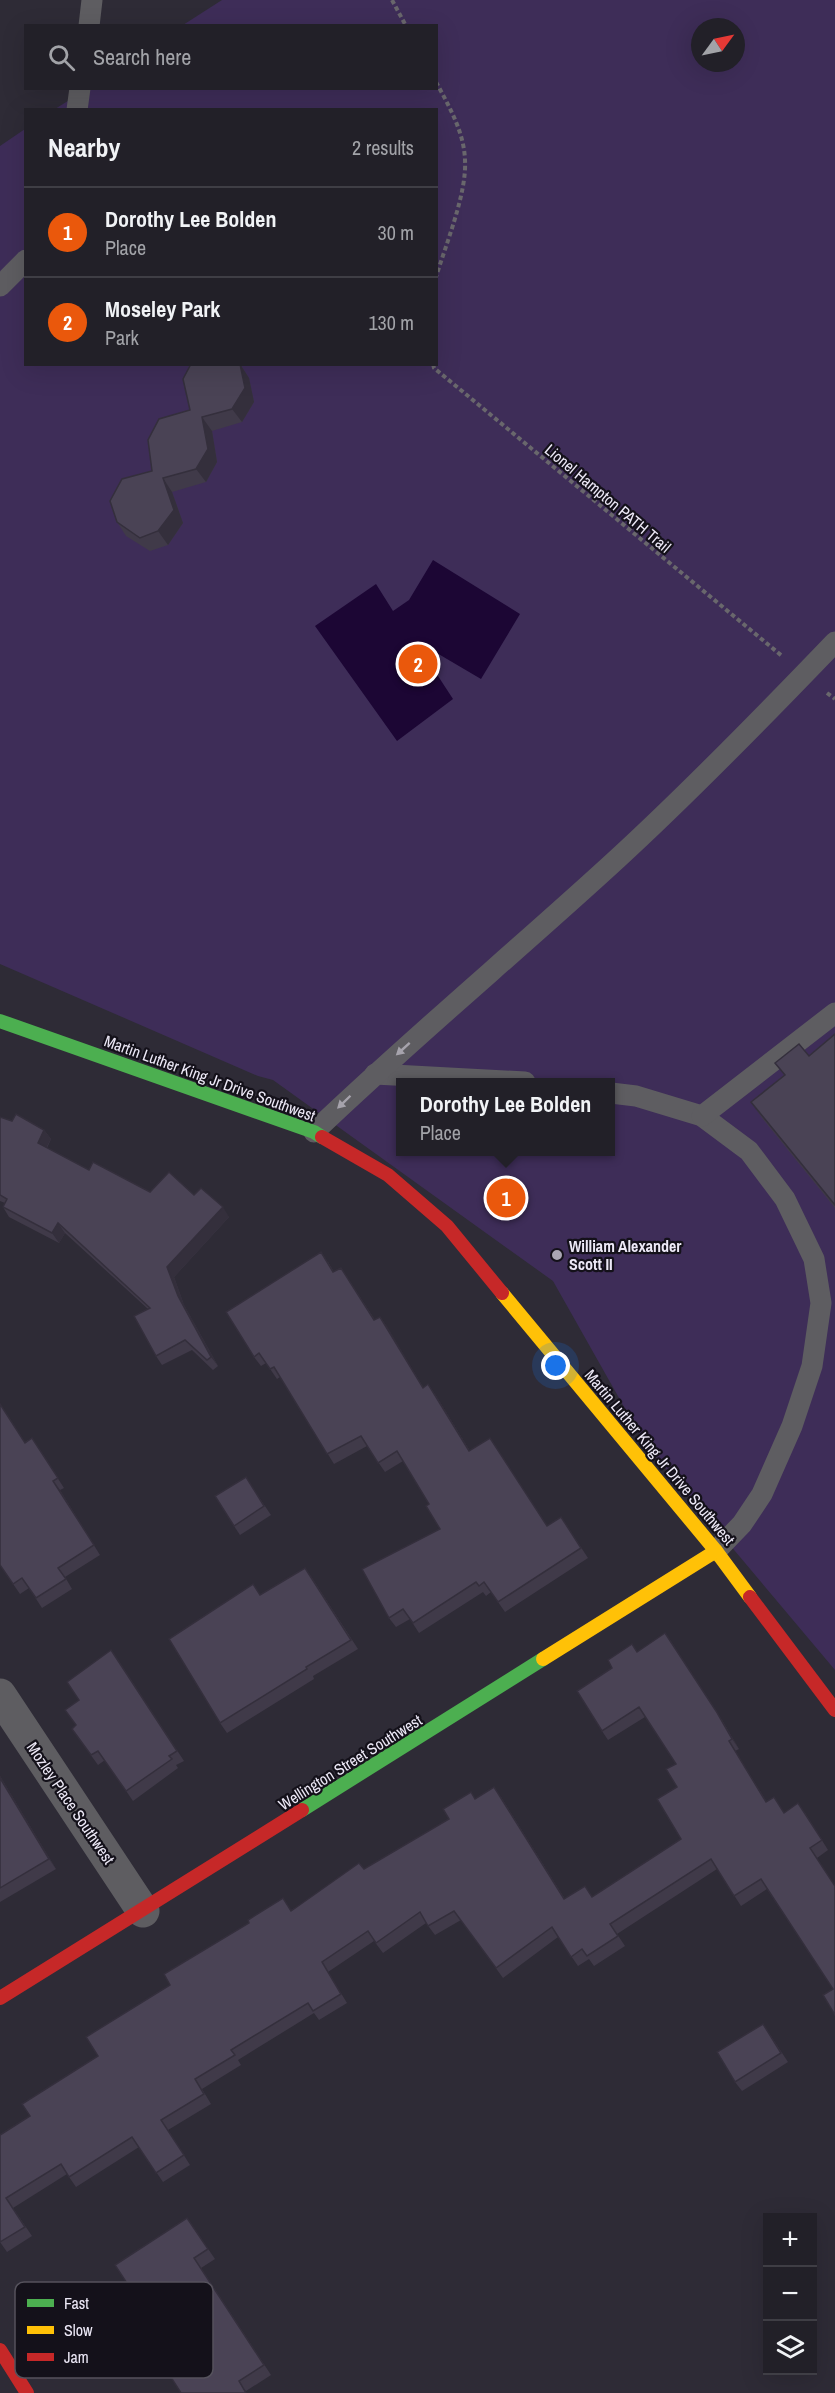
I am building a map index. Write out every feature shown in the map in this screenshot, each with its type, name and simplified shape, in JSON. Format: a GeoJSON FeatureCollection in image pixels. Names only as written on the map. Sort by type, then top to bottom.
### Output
{"type":"FeatureCollection","features":[{"type":"Feature","properties":{"kind":"main road","name":"Martin Luther King Jr Drive Southwest"},"geometry":{"type":"LineString","coordinates":[[0,1021],[314,1132],[388,1175],[447,1226],[716,1551],[835,1710]]}},
{"type":"Feature","properties":{"kind":"main road","name":"Wellington Street Southwest"},"geometry":{"type":"LineString","coordinates":[[0,1998],[143,1911],[716,1551]]}},
{"type":"Feature","properties":{"kind":"main road"},"geometry":{"type":"LineString","coordinates":[[0,2350],[15,2374]]}},
{"type":"Feature","properties":{"kind":"main road"},"geometry":{"type":"LineString","coordinates":[[18,2378],[27,2393]]}},
{"type":"Feature","properties":{"kind":"street","name":"Mozley Place Southwest"},"geometry":{"type":"LineString","coordinates":[[0,1695],[143,1911]]}},
{"type":"Feature","properties":{"kind":"lane"},"geometry":{"type":"LineString","coordinates":[[89,24],[92,0]]}},
{"type":"Feature","properties":{"kind":"lane"},"geometry":{"type":"LineString","coordinates":[[77,108],[80,90]]}},
{"type":"Feature","properties":{"kind":"lane"},"geometry":{"type":"LineString","coordinates":[[0,286],[24,262]]}},
{"type":"Feature","properties":{"kind":"lane"},"geometry":{"type":"LineString","coordinates":[[314,1132],[375,1074],[618,859],[764,716],[835,642]]}},
{"type":"Feature","properties":{"kind":"lane"},"geometry":{"type":"LineString","coordinates":[[702,1116],[835,1013]]}},
{"type":"Feature","properties":{"kind":"lane"},"geometry":{"type":"LineString","coordinates":[[375,1074],[442,1078]]}},
{"type":"Feature","properties":{"kind":"lane"},"geometry":{"type":"LineString","coordinates":[[615,1093],[636,1096],[702,1116],[749,1151],[785,1198],[814,1259],[821,1304],[812,1366],[792,1426],[762,1494],[742,1524],[716,1551]]}},
{"type":"Feature","properties":{"kind":"path"},"geometry":{"type":"LineString","coordinates":[[392,0],[404,24]]}},
{"type":"Feature","properties":{"kind":"path"},"geometry":{"type":"LineString","coordinates":[[438,86],[458,126],[465,160],[462,190],[438,270]]}},
{"type":"Feature","properties":{"kind":"path","name":"Lionel Hampton PATH Trail"},"geometry":{"type":"LineString","coordinates":[[435,366],[462,392],[771,647]]}},
{"type":"Feature","properties":{"kind":"shaded area"},"geometry":{"type":"Polygon","coordinates":[[[222,0],[835,0],[835,1670],[645,1444],[553,1281],[273,1080],[258,1076],[0,964],[0,146],[24,130],[24,366],[438,366],[438,108],[57,108],[85,90],[438,90],[438,24],[185,24],[222,0]]]}},
{"type":"Feature","properties":{"kind":"shaded area"},"geometry":{"type":"Polygon","coordinates":[[[433,560],[520,614],[481,679],[430,649],[423,653],[453,699],[397,741],[315,626],[376,584],[393,611],[409,600],[433,560]]]}},
{"type":"Feature","properties":{"kind":"building"},"geometry":{"type":"Polygon","coordinates":[[[190,366],[240,366],[245,388],[232,409],[202,417],[208,449],[196,469],[163,478],[174,510],[158,531],[140,538],[117,522],[110,501],[122,479],[152,471],[148,440],[159,419],[190,410],[183,379],[190,366]]]}},
{"type":"Feature","properties":{"kind":"building"},"geometry":{"type":"Polygon","coordinates":[[[835,1034],[835,1205],[751,1102],[785,1075],[775,1063],[799,1044],[809,1056],[835,1034]]]}},
{"type":"Feature","properties":{"kind":"building"},"geometry":{"type":"Polygon","coordinates":[[[16,1114],[44,1130],[38,1143],[89,1170],[93,1162],[150,1192],[169,1172],[194,1195],[201,1188],[223,1207],[167,1267],[178,1296],[211,1357],[207,1360],[185,1340],[156,1356],[134,1316],[150,1308],[58,1223],[52,1233],[3,1207],[7,1199],[0,1195],[0,1117],[12,1121],[16,1114]]]}},
{"type":"Feature","properties":{"kind":"building"},"geometry":{"type":"Polygon","coordinates":[[[321,1252],[333,1272],[341,1268],[374,1320],[380,1317],[423,1388],[428,1384],[469,1451],[490,1438],[547,1526],[561,1517],[581,1548],[498,1602],[484,1582],[479,1586],[476,1582],[413,1623],[403,1609],[389,1618],[362,1569],[440,1529],[426,1506],[429,1504],[397,1451],[378,1463],[361,1436],[327,1454],[274,1367],[270,1369],[259,1353],[254,1357],[226,1312],[321,1252]]]}},
{"type":"Feature","properties":{"kind":"building"},"geometry":{"type":"Polygon","coordinates":[[[0,1404],[25,1443],[32,1438],[58,1478],[53,1481],[94,1545],[58,1568],[66,1579],[36,1598],[22,1578],[13,1584],[0,1565],[0,1404]]]}},
{"type":"Feature","properties":{"kind":"building"},"geometry":{"type":"Polygon","coordinates":[[[246,1477],[264,1506],[234,1526],[215,1496],[246,1477]]]}},
{"type":"Feature","properties":{"kind":"building"},"geometry":{"type":"Polygon","coordinates":[[[305,1568],[351,1640],[220,1723],[169,1639],[253,1584],[260,1595],[305,1568]]]}},
{"type":"Feature","properties":{"kind":"building"},"geometry":{"type":"Polygon","coordinates":[[[665,1633],[716,1711],[732,1739],[729,1741],[766,1802],[774,1797],[784,1813],[798,1803],[822,1840],[810,1848],[835,1886],[835,2015],[823,1995],[833,1989],[761,1879],[734,1896],[711,1859],[610,1924],[618,1936],[587,1956],[582,1949],[571,1957],[552,1927],[496,1968],[454,1911],[428,1926],[420,1912],[376,1943],[368,1931],[322,1962],[341,1994],[313,2011],[308,2003],[231,2050],[235,2055],[195,2079],[204,2094],[161,2120],[184,2155],[156,2173],[132,2137],[69,2177],[61,2164],[6,2198],[25,2227],[0,2242],[0,2135],[30,2116],[22,2104],[98,2056],[86,2037],[170,1985],[164,1974],[249,1923],[248,1920],[283,1898],[291,1911],[359,1863],[364,1869],[449,1819],[443,1809],[471,1792],[475,1799],[494,1787],[564,1899],[585,1886],[592,1897],[681,1839],[657,1799],[677,1787],[666,1769],[676,1764],[639,1707],[602,1731],[577,1691],[612,1668],[608,1660],[632,1644],[637,1652],[665,1633]]]}},
{"type":"Feature","properties":{"kind":"building"},"geometry":{"type":"Polygon","coordinates":[[[111,1650],[177,1751],[169,1756],[172,1759],[126,1791],[98,1751],[91,1755],[72,1729],[76,1725],[65,1710],[79,1700],[67,1682],[111,1650]]]}},
{"type":"Feature","properties":{"kind":"building"},"geometry":{"type":"Polygon","coordinates":[[[0,1778],[49,1859],[0,1888],[0,1778]]]}},
{"type":"Feature","properties":{"kind":"building"},"geometry":{"type":"Polygon","coordinates":[[[763,2024],[781,2053],[735,2082],[717,2052],[763,2024]]]}},
{"type":"Feature","properties":{"kind":"building"},"geometry":{"type":"Polygon","coordinates":[[[187,2218],[208,2249],[194,2258],[210,2282],[126,2282],[115,2265],[187,2218]]]}},
{"type":"Feature","properties":{"kind":"building"},"geometry":{"type":"Polygon","coordinates":[[[213,2287],[264,2365],[239,2381],[246,2393],[181,2393],[171,2378],[213,2378],[213,2287]]]}},
{"type":"Feature","properties":{"kind":"traffic: fast"},"geometry":{"type":"LineString","coordinates":[[0,1021],[314,1132],[322,1137]]}},
{"type":"Feature","properties":{"kind":"traffic: fast"},"geometry":{"type":"LineString","coordinates":[[302,1810],[543,1659]]}},
{"type":"Feature","properties":{"kind":"traffic: slow"},"geometry":{"type":"LineString","coordinates":[[502,1293],[716,1551],[750,1597]]}},
{"type":"Feature","properties":{"kind":"traffic: slow"},"geometry":{"type":"LineString","coordinates":[[543,1659],[716,1551]]}},
{"type":"Feature","properties":{"kind":"traffic: jam"},"geometry":{"type":"LineString","coordinates":[[322,1137],[388,1175],[447,1226],[502,1293]]}},
{"type":"Feature","properties":{"kind":"traffic: jam"},"geometry":{"type":"LineString","coordinates":[[750,1597],[835,1710]]}},
{"type":"Feature","properties":{"kind":"traffic: jam"},"geometry":{"type":"LineString","coordinates":[[0,1998],[302,1810]]}},
{"type":"Feature","properties":{"kind":"traffic: jam"},"geometry":{"type":"LineString","coordinates":[[0,2350],[15,2374]]}},
{"type":"Feature","properties":{"kind":"traffic: jam"},"geometry":{"type":"LineString","coordinates":[[18,2378],[27,2393]]}},
{"type":"Feature","properties":{"kind":"place","name":"Moseley Park"},"geometry":{"type":"Point","coordinates":[418,664]}},
{"type":"Feature","properties":{"kind":"place","name":"Dorothy Lee Bolden"},"geometry":{"type":"Point","coordinates":[506,1198]}},
{"type":"Feature","properties":{"kind":"place","name":"William Alexander Scott II"},"geometry":{"type":"Point","coordinates":[557,1255]}}]}
